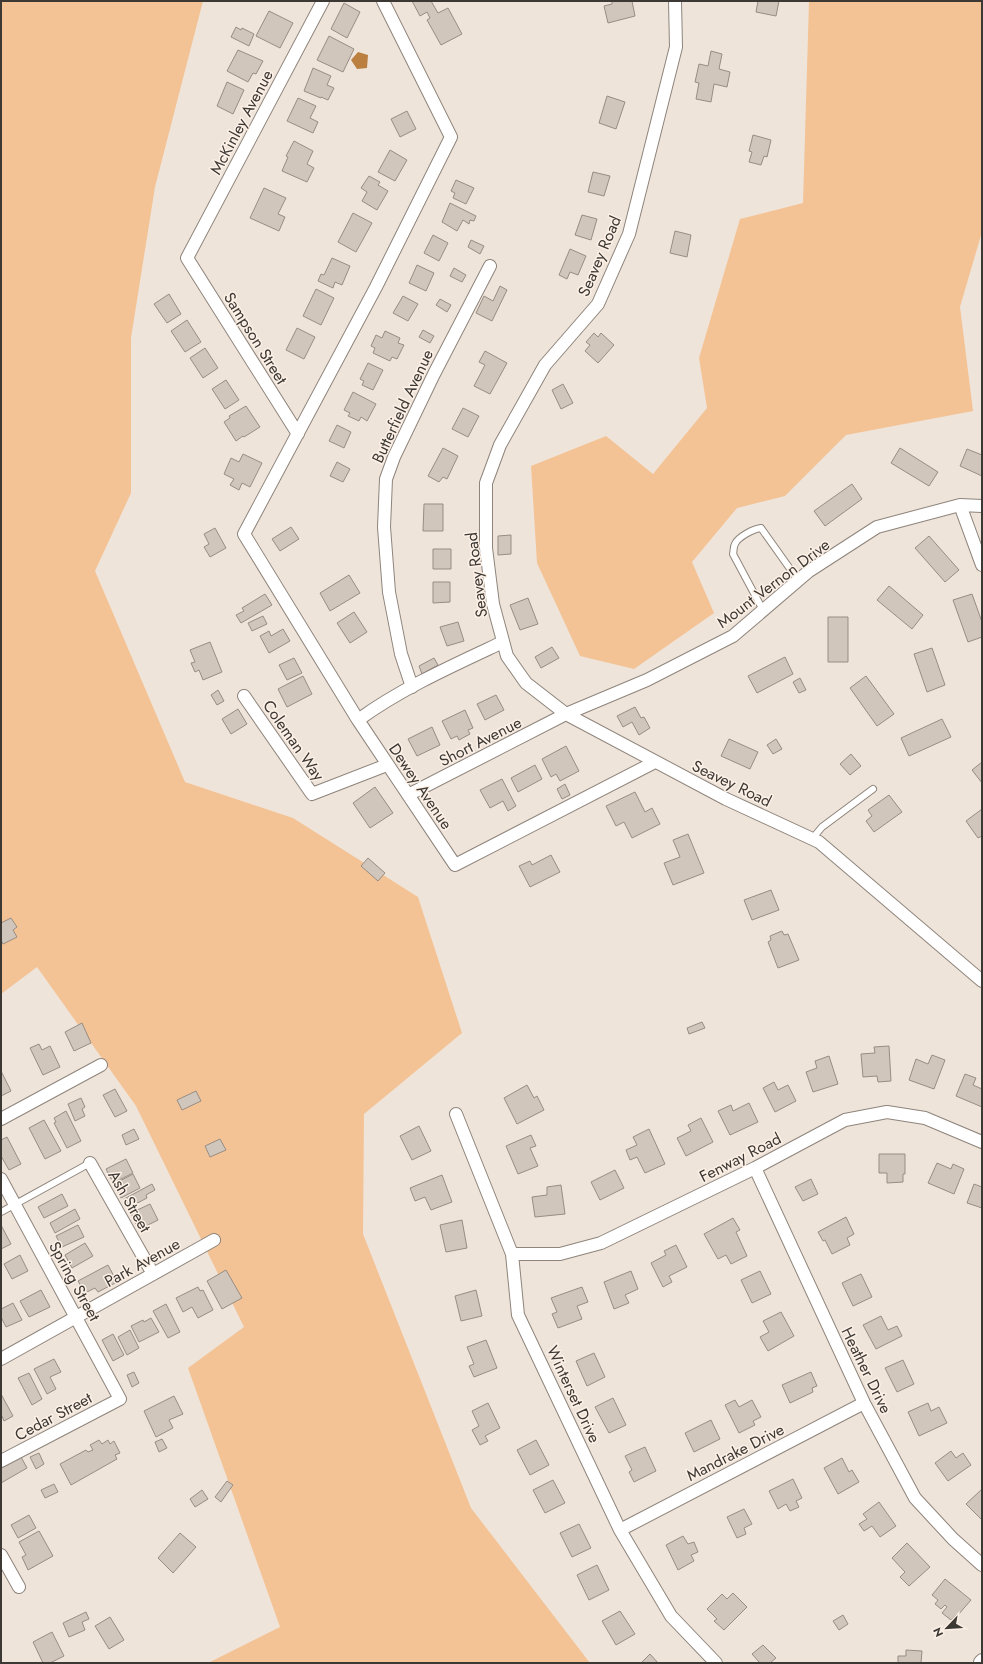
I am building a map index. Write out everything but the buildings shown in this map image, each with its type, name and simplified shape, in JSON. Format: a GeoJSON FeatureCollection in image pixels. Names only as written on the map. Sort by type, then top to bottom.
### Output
{"type":"FeatureCollection","features":[{"type":"Feature","properties":{"kind":"street","name":"McKinley Avenue"},"geometry":{"type":"LineString","coordinates":[[187,258],[323,1]]}},
{"type":"Feature","properties":{"kind":"street"},"geometry":{"type":"LineString","coordinates":[[298,434],[376,287],[451,137],[383,1]]}},
{"type":"Feature","properties":{"kind":"street","name":"Seavey Road"},"geometry":{"type":"LineString","coordinates":[[675,1],[676,47],[629,234],[598,304],[545,365],[500,446],[486,483],[486,548],[493,604],[507,656],[526,683],[566,714],[726,799],[819,842],[982,981]]}},
{"type":"Feature","properties":{"kind":"street","name":"Sampson Street"},"geometry":{"type":"LineString","coordinates":[[187,258],[298,434]]}},
{"type":"Feature","properties":{"kind":"street","name":"Butterfield Avenue"},"geometry":{"type":"LineString","coordinates":[[412,687],[401,654],[389,592],[384,527],[386,479],[394,457],[434,374],[490,266]]}},
{"type":"Feature","properties":{"kind":"street","name":"Dewey Avenue"},"geometry":{"type":"LineString","coordinates":[[298,434],[244,534],[358,720],[455,865],[654,762]]}},
{"type":"Feature","properties":{"kind":"street"},"geometry":{"type":"LineString","coordinates":[[960,505],[982,565]]}},
{"type":"Feature","properties":{"kind":"street","name":"Mount Vernon Drive"},"geometry":{"type":"LineString","coordinates":[[566,714],[647,680],[733,636],[809,571],[877,527],[960,505],[982,506]]}},
{"type":"Feature","properties":{"kind":"street"},"geometry":{"type":"LineString","coordinates":[[358,720],[374,708],[412,687],[503,642]]}},
{"type":"Feature","properties":{"kind":"street","name":"Coleman Way"},"geometry":{"type":"LineString","coordinates":[[244,696],[312,794],[387,764]]}},
{"type":"Feature","properties":{"kind":"street","name":"Short Avenue"},"geometry":{"type":"LineString","coordinates":[[408,795],[566,714]]}},
{"type":"Feature","properties":{"kind":"street"},"geometry":{"type":"LineString","coordinates":[[1,1118],[101,1065]]}},
{"type":"Feature","properties":{"kind":"street","name":"Fenway Road"},"geometry":{"type":"LineString","coordinates":[[512,1254],[560,1254],[601,1243],[755,1168],[845,1120],[887,1112],[925,1118],[982,1142]]}},
{"type":"Feature","properties":{"kind":"street","name":"Winterset Drive"},"geometry":{"type":"LineString","coordinates":[[456,1114],[512,1254],[518,1315],[620,1530],[671,1616],[716,1663]]}},
{"type":"Feature","properties":{"kind":"street","name":"Ash Street"},"geometry":{"type":"LineString","coordinates":[[90,1163],[153,1274]]}},
{"type":"Feature","properties":{"kind":"street","name":"Heather Drive"},"geometry":{"type":"LineString","coordinates":[[755,1168],[864,1403],[915,1498],[953,1539],[982,1564]]}},
{"type":"Feature","properties":{"kind":"street","name":"Spring Street"},"geometry":{"type":"LineString","coordinates":[[1,1180],[120,1399]]}},
{"type":"Feature","properties":{"kind":"street","name":"Park Avenue"},"geometry":{"type":"LineString","coordinates":[[1,1359],[214,1240]]}},
{"type":"Feature","properties":{"kind":"street","name":"Cedar Street"},"geometry":{"type":"LineString","coordinates":[[1,1461],[120,1399]]}},
{"type":"Feature","properties":{"kind":"street","name":"Mandrake Drive"},"geometry":{"type":"LineString","coordinates":[[620,1530],[864,1403]]}},
{"type":"Feature","properties":{"kind":"street"},"geometry":{"type":"LineString","coordinates":[[1,1555],[19,1587]]}},
{"type":"Feature","properties":{"kind":"lane"},"geometry":{"type":"LineString","coordinates":[[763,610],[733,554],[734,544],[738,540],[755,528],[760,528],[798,580]]}},
{"type":"Feature","properties":{"kind":"lane"},"geometry":{"type":"LineString","coordinates":[[812,838],[822,827],[873,788]]}},
{"type":"Feature","properties":{"kind":"lane"},"geometry":{"type":"LineString","coordinates":[[1,1212],[90,1163]]}},
{"type":"Feature","properties":{"kind":"shaded area"},"geometry":{"type":"Polygon","coordinates":[[[1,1],[203,1],[155,187],[131,338],[131,493],[95,571],[185,782],[293,818],[418,897],[462,1033],[364,1114],[363,1234],[471,1508],[590,1663],[208,1663],[280,1627],[188,1368],[244,1327],[136,1106],[37,967],[1,994],[1,1]]]}},
{"type":"Feature","properties":{"kind":"shaded area"},"geometry":{"type":"Polygon","coordinates":[[[809,1],[982,1],[982,232],[960,307],[973,411],[846,435],[785,496],[737,508],[692,562],[714,613],[634,669],[580,656],[537,563],[531,466],[606,436],[653,474],[707,408],[699,358],[740,219],[803,203],[809,1]]]}},
{"type":"Feature","properties":{"kind":"shaded area"},"geometry":{"type":"Polygon","coordinates":[[[358,52],[368,55],[367,68],[357,69],[351,60],[358,52]]]}}]}
